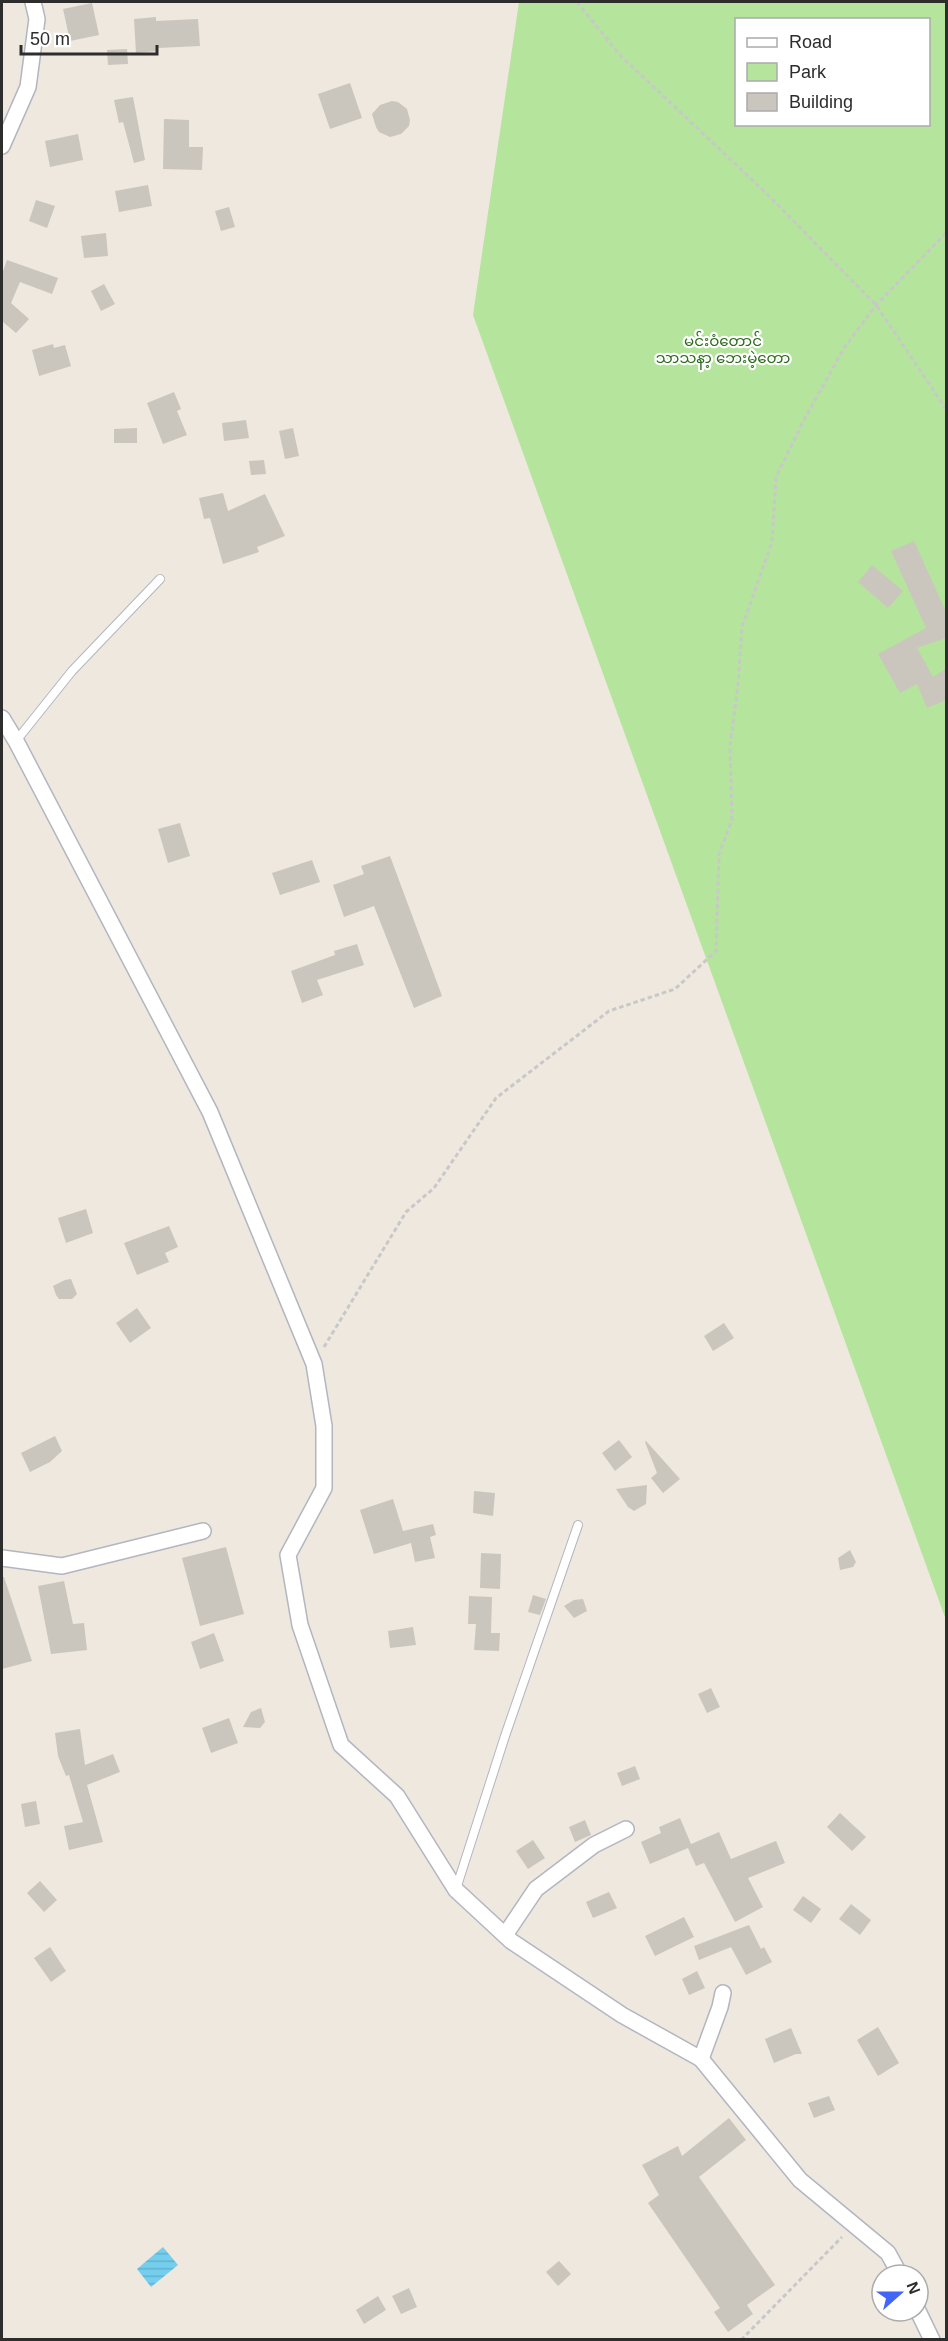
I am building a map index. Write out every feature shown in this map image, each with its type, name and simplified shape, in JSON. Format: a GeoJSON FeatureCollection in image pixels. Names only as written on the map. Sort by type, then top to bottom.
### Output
{"type":"FeatureCollection","features":[{"type":"Feature","properties":{"kind":"street"},"geometry":{"type":"LineString","coordinates":[[2,146],[28,87],[37,19],[33,2]]}},
{"type":"Feature","properties":{"kind":"street"},"geometry":{"type":"LineString","coordinates":[[2,718],[210,1112],[314,1364],[324,1426],[324,1488],[288,1555],[300,1625],[341,1745],[397,1796],[456,1890],[505,1935],[622,2015],[701,2059],[800,2181],[888,2253],[893,2263]]}},
{"type":"Feature","properties":{"kind":"street"},"geometry":{"type":"LineString","coordinates":[[2,1558],[62,1566],[203,1531]]}},
{"type":"Feature","properties":{"kind":"street"},"geometry":{"type":"LineString","coordinates":[[505,1935],[536,1889],[594,1845],[626,1829]]}},
{"type":"Feature","properties":{"kind":"street"},"geometry":{"type":"LineString","coordinates":[[701,2059],[723,1993]]}},
{"type":"Feature","properties":{"kind":"street"},"geometry":{"type":"LineString","coordinates":[[924,2323],[932,2340]]}},
{"type":"Feature","properties":{"kind":"lane"},"geometry":{"type":"LineString","coordinates":[[16,741],[72,671],[160,579]]}},
{"type":"Feature","properties":{"kind":"lane"},"geometry":{"type":"LineString","coordinates":[[456,1890],[505,1736],[578,1525]]}},
{"type":"Feature","properties":{"kind":"path"},"geometry":{"type":"LineString","coordinates":[[577,2],[620,55],[766,194],[876,305],[946,409]]}},
{"type":"Feature","properties":{"kind":"path"},"geometry":{"type":"LineString","coordinates":[[314,1364],[406,1212],[434,1188],[496,1098],[609,1011],[675,989],[716,951],[719,854],[732,820],[730,746],[738,685],[742,627],[757,590],[772,542],[776,477],[806,416],[844,348],[876,305],[946,233]]}},
{"type":"Feature","properties":{"kind":"path"},"geometry":{"type":"LineString","coordinates":[[741,2340],[854,2225]]}},
{"type":"Feature","properties":{"kind":"green space","name":"မင်းဝံတောင် သာသနာ့ ‌ဘေးမဲ့တော"},"geometry":{"type":"Polygon","coordinates":[[[519,2],[946,2],[946,1620],[473,315],[519,2]]]}},
{"type":"Feature","properties":{"kind":"water"},"geometry":{"type":"Polygon","coordinates":[[[163,2247],[178,2265],[151,2287],[137,2269],[163,2247]]]}},
{"type":"Feature","properties":{"kind":"building"},"geometry":{"type":"Polygon","coordinates":[[[92,3],[99,35],[70,41],[63,9],[92,3]]]}},
{"type":"Feature","properties":{"kind":"building"},"geometry":{"type":"Polygon","coordinates":[[[156,17],[156,21],[198,19],[200,46],[158,48],[158,51],[136,53],[134,19],[156,17]]]}},
{"type":"Feature","properties":{"kind":"building"},"geometry":{"type":"Polygon","coordinates":[[[127,49],[128,64],[108,65],[107,50],[127,49]]]}},
{"type":"Feature","properties":{"kind":"building"},"geometry":{"type":"Polygon","coordinates":[[[350,83],[362,118],[330,129],[318,94],[350,83]]]}},
{"type":"Feature","properties":{"kind":"building"},"geometry":{"type":"Polygon","coordinates":[[[133,97],[145,160],[134,163],[123,122],[119,123],[114,100],[133,97]]]}},
{"type":"Feature","properties":{"kind":"building"},"geometry":{"type":"Polygon","coordinates":[[[392,101],[398,102],[407,109],[410,120],[409,126],[401,134],[390,137],[379,132],[372,114],[380,105],[392,101]]]}},
{"type":"Feature","properties":{"kind":"building"},"geometry":{"type":"Polygon","coordinates":[[[164,119],[189,120],[189,147],[203,147],[202,170],[163,169],[164,119]]]}},
{"type":"Feature","properties":{"kind":"building"},"geometry":{"type":"Polygon","coordinates":[[[78,134],[83,160],[50,167],[45,141],[78,134]]]}},
{"type":"Feature","properties":{"kind":"building"},"geometry":{"type":"Polygon","coordinates":[[[148,185],[152,206],[119,212],[115,191],[148,185]]]}},
{"type":"Feature","properties":{"kind":"building"},"geometry":{"type":"Polygon","coordinates":[[[36,200],[55,206],[47,228],[29,221],[36,200]]]}},
{"type":"Feature","properties":{"kind":"building"},"geometry":{"type":"Polygon","coordinates":[[[229,207],[235,227],[221,231],[215,211],[229,207]]]}},
{"type":"Feature","properties":{"kind":"building"},"geometry":{"type":"Polygon","coordinates":[[[106,233],[108,256],[84,258],[81,236],[106,233]]]}},
{"type":"Feature","properties":{"kind":"building"},"geometry":{"type":"Polygon","coordinates":[[[7,260],[58,278],[52,294],[20,282],[11,303],[29,319],[16,333],[3,322],[2,325],[2,274],[7,260]]]}},
{"type":"Feature","properties":{"kind":"building"},"geometry":{"type":"Polygon","coordinates":[[[104,284],[115,304],[101,311],[91,291],[104,284]]]}},
{"type":"Feature","properties":{"kind":"building"},"geometry":{"type":"Polygon","coordinates":[[[53,344],[54,348],[65,345],[71,366],[39,376],[32,350],[53,344]]]}},
{"type":"Feature","properties":{"kind":"building"},"geometry":{"type":"Polygon","coordinates":[[[174,392],[181,409],[177,411],[187,435],[163,444],[147,403],[174,392]]]}},
{"type":"Feature","properties":{"kind":"building"},"geometry":{"type":"Polygon","coordinates":[[[246,420],[249,438],[224,441],[222,423],[246,420]]]}},
{"type":"Feature","properties":{"kind":"building"},"geometry":{"type":"Polygon","coordinates":[[[137,428],[137,443],[114,443],[114,429],[137,428]]]}},
{"type":"Feature","properties":{"kind":"building"},"geometry":{"type":"Polygon","coordinates":[[[293,428],[299,456],[285,459],[279,431],[293,428]]]}},
{"type":"Feature","properties":{"kind":"building"},"geometry":{"type":"Polygon","coordinates":[[[264,460],[266,474],[251,475],[249,461],[264,460]]]}},
{"type":"Feature","properties":{"kind":"building"},"geometry":{"type":"Polygon","coordinates":[[[223,493],[228,511],[265,494],[285,536],[257,547],[259,552],[223,564],[210,518],[204,519],[199,498],[223,493]]]}},
{"type":"Feature","properties":{"kind":"building"},"geometry":{"type":"Polygon","coordinates":[[[914,541],[946,612],[946,638],[917,648],[933,677],[946,669],[946,700],[927,708],[917,684],[900,693],[878,654],[926,628],[891,551],[914,541]]]}},
{"type":"Feature","properties":{"kind":"building"},"geometry":{"type":"Polygon","coordinates":[[[872,565],[903,591],[888,608],[858,582],[872,565]]]}},
{"type":"Feature","properties":{"kind":"building"},"geometry":{"type":"Polygon","coordinates":[[[180,823],[190,856],[168,863],[158,829],[180,823]]]}},
{"type":"Feature","properties":{"kind":"building"},"geometry":{"type":"Polygon","coordinates":[[[390,856],[442,996],[414,1008],[374,906],[344,917],[333,885],[364,874],[361,866],[390,856]]]}},
{"type":"Feature","properties":{"kind":"building"},"geometry":{"type":"Polygon","coordinates":[[[312,860],[320,882],[280,895],[272,873],[312,860]]]}},
{"type":"Feature","properties":{"kind":"building"},"geometry":{"type":"Polygon","coordinates":[[[357,944],[364,965],[317,980],[323,995],[302,1003],[291,971],[335,955],[334,951],[357,944]]]}},
{"type":"Feature","properties":{"kind":"building"},"geometry":{"type":"Polygon","coordinates":[[[86,1209],[93,1233],[66,1243],[58,1218],[86,1209]]]}},
{"type":"Feature","properties":{"kind":"building"},"geometry":{"type":"Polygon","coordinates":[[[169,1226],[178,1247],[165,1253],[169,1262],[137,1275],[124,1243],[169,1226]]]}},
{"type":"Feature","properties":{"kind":"building"},"geometry":{"type":"Polygon","coordinates":[[[71,1279],[77,1294],[72,1299],[59,1299],[53,1286],[71,1279]]]}},
{"type":"Feature","properties":{"kind":"building"},"geometry":{"type":"Polygon","coordinates":[[[137,1308],[151,1328],[130,1343],[116,1323],[137,1308]]]}},
{"type":"Feature","properties":{"kind":"building"},"geometry":{"type":"Polygon","coordinates":[[[724,1323],[734,1338],[713,1351],[704,1336],[724,1323]]]}},
{"type":"Feature","properties":{"kind":"building"},"geometry":{"type":"Polygon","coordinates":[[[55,1436],[62,1451],[50,1462],[30,1472],[21,1453],[55,1436]]]}},
{"type":"Feature","properties":{"kind":"building"},"geometry":{"type":"Polygon","coordinates":[[[619,1440],[632,1457],[615,1471],[602,1453],[619,1440]]]}},
{"type":"Feature","properties":{"kind":"building"},"geometry":{"type":"Polygon","coordinates":[[[646,1441],[680,1479],[663,1493],[651,1478],[657,1473],[646,1441]]]}},
{"type":"Feature","properties":{"kind":"building"},"geometry":{"type":"Polygon","coordinates":[[[647,1485],[646,1504],[634,1511],[628,1507],[616,1489],[647,1485]]]}},
{"type":"Feature","properties":{"kind":"building"},"geometry":{"type":"Polygon","coordinates":[[[474,1491],[495,1493],[493,1516],[473,1513],[474,1491]]]}},
{"type":"Feature","properties":{"kind":"building"},"geometry":{"type":"Polygon","coordinates":[[[393,1499],[403,1531],[433,1524],[436,1535],[430,1537],[435,1558],[415,1562],[411,1543],[374,1554],[360,1510],[393,1499]]]}},
{"type":"Feature","properties":{"kind":"building"},"geometry":{"type":"Polygon","coordinates":[[[226,1547],[244,1614],[200,1626],[182,1558],[226,1547]]]}},
{"type":"Feature","properties":{"kind":"building"},"geometry":{"type":"Polygon","coordinates":[[[850,1550],[856,1562],[853,1567],[840,1570],[838,1558],[850,1550]]]}},
{"type":"Feature","properties":{"kind":"building"},"geometry":{"type":"Polygon","coordinates":[[[481,1553],[501,1554],[500,1589],[480,1588],[481,1553]]]}},
{"type":"Feature","properties":{"kind":"building"},"geometry":{"type":"Polygon","coordinates":[[[2,1577],[4,1577],[32,1661],[2,1669],[2,1577]]]}},
{"type":"Feature","properties":{"kind":"building"},"geometry":{"type":"Polygon","coordinates":[[[64,1581],[73,1624],[84,1623],[87,1650],[51,1654],[38,1586],[64,1581]]]}},
{"type":"Feature","properties":{"kind":"building"},"geometry":{"type":"Polygon","coordinates":[[[533,1595],[546,1599],[540,1615],[528,1612],[533,1595]]]}},
{"type":"Feature","properties":{"kind":"building"},"geometry":{"type":"Polygon","coordinates":[[[469,1596],[492,1597],[491,1633],[500,1633],[499,1651],[474,1650],[476,1624],[468,1624],[469,1596]]]}},
{"type":"Feature","properties":{"kind":"building"},"geometry":{"type":"Polygon","coordinates":[[[583,1599],[587,1611],[574,1618],[564,1606],[574,1600],[583,1599]]]}},
{"type":"Feature","properties":{"kind":"building"},"geometry":{"type":"Polygon","coordinates":[[[413,1627],[416,1645],[390,1648],[388,1631],[413,1627]]]}},
{"type":"Feature","properties":{"kind":"building"},"geometry":{"type":"Polygon","coordinates":[[[214,1633],[224,1661],[200,1669],[191,1642],[214,1633]]]}},
{"type":"Feature","properties":{"kind":"building"},"geometry":{"type":"Polygon","coordinates":[[[711,1688],[720,1707],[707,1713],[698,1694],[711,1688]]]}},
{"type":"Feature","properties":{"kind":"building"},"geometry":{"type":"Polygon","coordinates":[[[261,1708],[265,1722],[260,1728],[243,1727],[251,1712],[261,1708]]]}},
{"type":"Feature","properties":{"kind":"building"},"geometry":{"type":"Polygon","coordinates":[[[229,1718],[238,1743],[211,1753],[202,1728],[229,1718]]]}},
{"type":"Feature","properties":{"kind":"building"},"geometry":{"type":"Polygon","coordinates":[[[80,1729],[85,1765],[113,1754],[120,1772],[87,1785],[103,1842],[69,1850],[64,1826],[83,1822],[69,1775],[66,1776],[58,1756],[55,1733],[80,1729]]]}},
{"type":"Feature","properties":{"kind":"building"},"geometry":{"type":"Polygon","coordinates":[[[635,1766],[640,1779],[622,1786],[617,1773],[635,1766]]]}},
{"type":"Feature","properties":{"kind":"building"},"geometry":{"type":"Polygon","coordinates":[[[36,1801],[40,1824],[25,1827],[21,1804],[36,1801]]]}},
{"type":"Feature","properties":{"kind":"building"},"geometry":{"type":"Polygon","coordinates":[[[840,1813],[866,1837],[852,1851],[827,1827],[840,1813]]]}},
{"type":"Feature","properties":{"kind":"building"},"geometry":{"type":"Polygon","coordinates":[[[680,1818],[691,1844],[719,1832],[731,1859],[776,1841],[785,1863],[748,1878],[763,1907],[735,1922],[704,1863],[696,1866],[688,1848],[650,1864],[641,1842],[661,1833],[659,1827],[680,1818]]]}},
{"type":"Feature","properties":{"kind":"building"},"geometry":{"type":"Polygon","coordinates":[[[585,1820],[591,1835],[575,1842],[569,1827],[585,1820]]]}},
{"type":"Feature","properties":{"kind":"building"},"geometry":{"type":"Polygon","coordinates":[[[533,1840],[545,1858],[528,1869],[516,1851],[533,1840]]]}},
{"type":"Feature","properties":{"kind":"building"},"geometry":{"type":"Polygon","coordinates":[[[40,1881],[57,1900],[44,1912],[27,1893],[40,1881]]]}},
{"type":"Feature","properties":{"kind":"building"},"geometry":{"type":"Polygon","coordinates":[[[609,1892],[617,1908],[593,1918],[586,1902],[609,1892]]]}},
{"type":"Feature","properties":{"kind":"building"},"geometry":{"type":"Polygon","coordinates":[[[803,1896],[821,1909],[811,1923],[793,1910],[803,1896]]]}},
{"type":"Feature","properties":{"kind":"building"},"geometry":{"type":"Polygon","coordinates":[[[851,1904],[871,1920],[860,1935],[839,1919],[851,1904]]]}},
{"type":"Feature","properties":{"kind":"building"},"geometry":{"type":"Polygon","coordinates":[[[684,1917],[694,1937],[655,1956],[645,1936],[684,1917]]]}},
{"type":"Feature","properties":{"kind":"building"},"geometry":{"type":"Polygon","coordinates":[[[749,1925],[761,1949],[764,1947],[772,1962],[746,1975],[731,1947],[699,1960],[694,1946],[749,1925]]]}},
{"type":"Feature","properties":{"kind":"building"},"geometry":{"type":"Polygon","coordinates":[[[50,1947],[66,1971],[51,1982],[34,1958],[50,1947]]]}},
{"type":"Feature","properties":{"kind":"building"},"geometry":{"type":"Polygon","coordinates":[[[697,1971],[705,1988],[689,1995],[682,1979],[697,1971]]]}},
{"type":"Feature","properties":{"kind":"building"},"geometry":{"type":"Polygon","coordinates":[[[878,2027],[899,2063],[878,2076],[857,2040],[878,2027]]]}},
{"type":"Feature","properties":{"kind":"building"},"geometry":{"type":"Polygon","coordinates":[[[791,2028],[802,2054],[796,2054],[774,2063],[765,2039],[791,2028]]]}},
{"type":"Feature","properties":{"kind":"building"},"geometry":{"type":"Polygon","coordinates":[[[829,2096],[835,2110],[814,2118],[808,2103],[829,2096]]]}},
{"type":"Feature","properties":{"kind":"building"},"geometry":{"type":"Polygon","coordinates":[[[729,2118],[746,2140],[699,2177],[775,2285],[747,2305],[753,2314],[728,2332],[714,2312],[720,2308],[648,2203],[659,2195],[642,2165],[678,2146],[682,2156],[729,2118]]]}},
{"type":"Feature","properties":{"kind":"building"},"geometry":{"type":"Polygon","coordinates":[[[559,2261],[571,2274],[558,2286],[546,2272],[559,2261]]]}},
{"type":"Feature","properties":{"kind":"building"},"geometry":{"type":"Polygon","coordinates":[[[409,2288],[417,2307],[401,2314],[392,2296],[409,2288]]]}},
{"type":"Feature","properties":{"kind":"building"},"geometry":{"type":"Polygon","coordinates":[[[378,2296],[386,2310],[364,2324],[356,2310],[378,2296]]]}}]}
